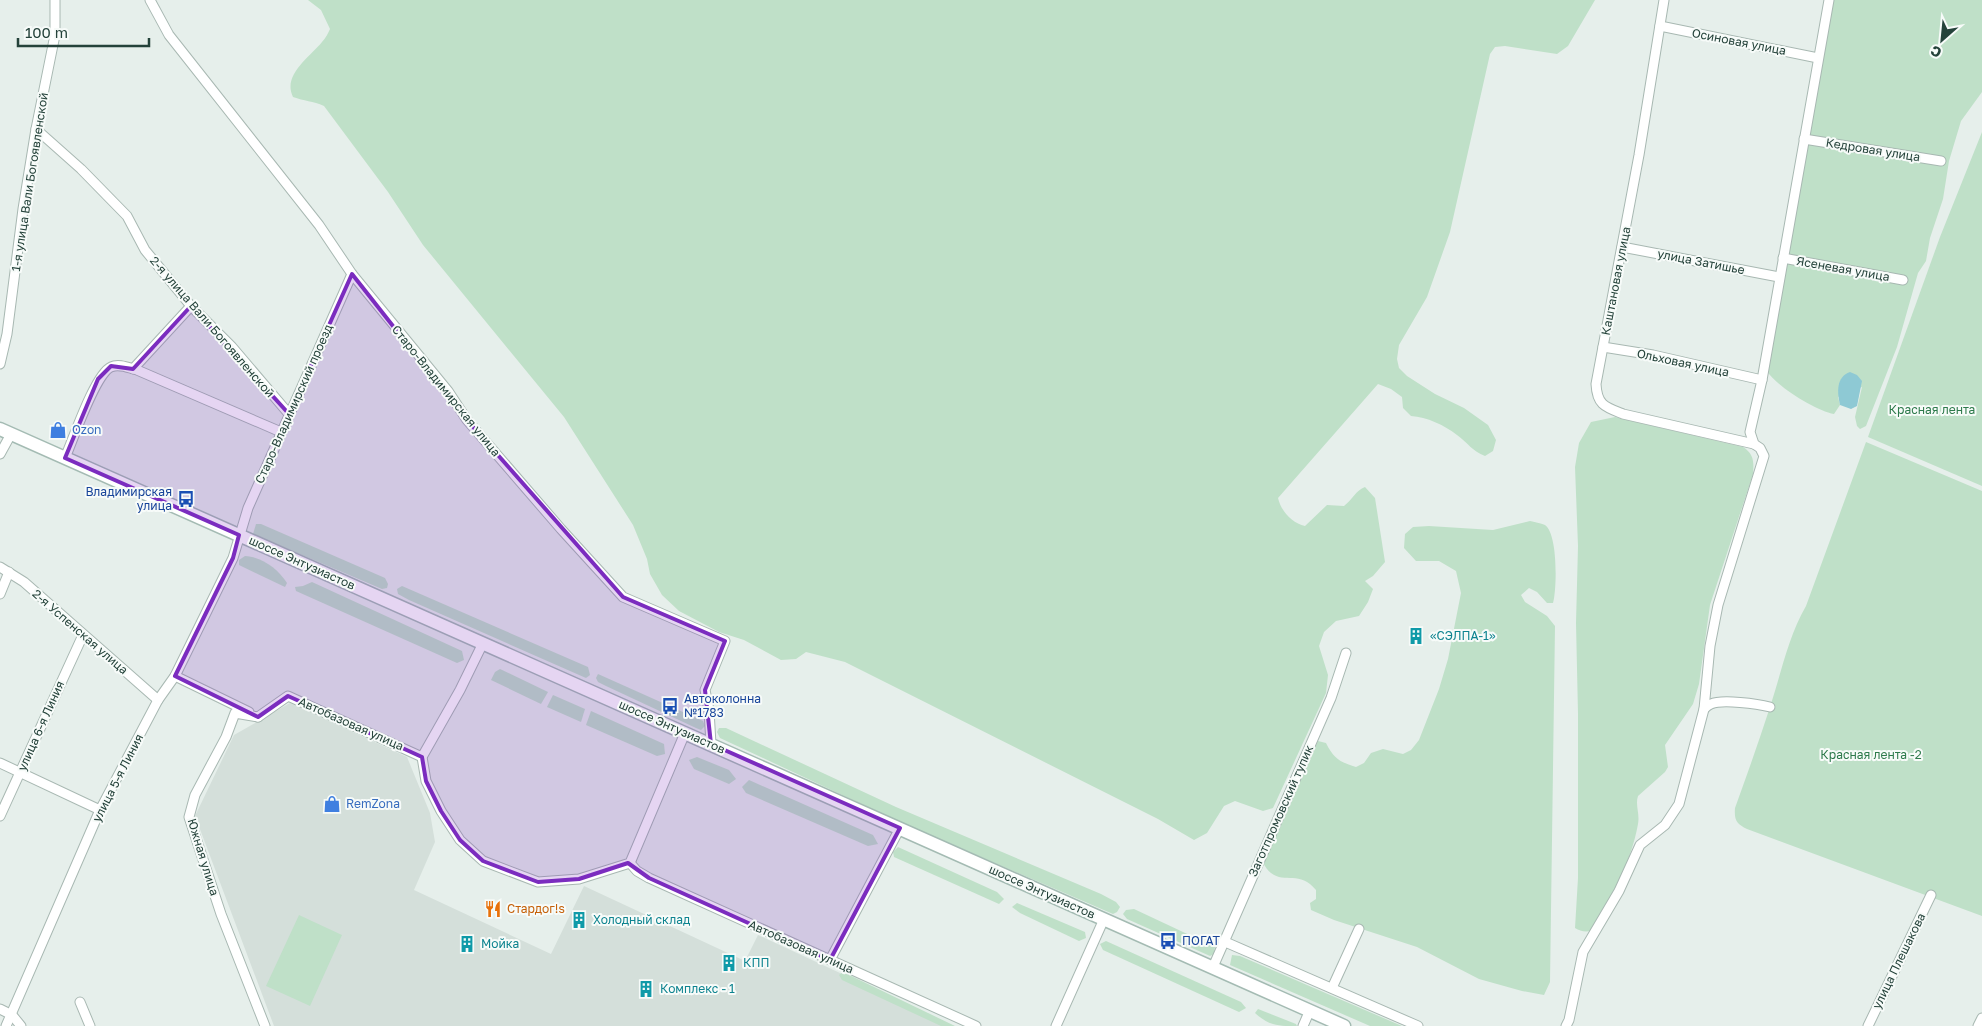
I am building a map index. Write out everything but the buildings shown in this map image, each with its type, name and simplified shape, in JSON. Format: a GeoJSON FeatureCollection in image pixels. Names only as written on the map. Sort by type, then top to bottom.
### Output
{"type":"FeatureCollection","features":[{"type":"Feature","properties":{"kind":"main road","name":"шоссе Энтузиастов"},"geometry":{"type":"LineString","coordinates":[[5,431],[1344,1026]]}},
{"type":"Feature","properties":{"kind":"street","name":"1-я улица Вали Богоявленской"},"geometry":{"type":"LineString","coordinates":[[0,364],[7,334],[23,209],[36,129],[55,35],[55,0]]}},
{"type":"Feature","properties":{"kind":"street","name":"Старо-Владимирская улица"},"geometry":{"type":"LineString","coordinates":[[150,0],[169,35],[319,226],[352,274],[448,391],[467,420],[561,529],[623,597],[725,641],[705,690],[709,710],[711,744]]}},
{"type":"Feature","properties":{"kind":"street","name":"Каштановая улица"},"geometry":{"type":"LineString","coordinates":[[1664,0],[1639,155],[1596,384],[1596,394],[1605,407],[1623,414],[1754,444]]}},
{"type":"Feature","properties":{"kind":"street"},"geometry":{"type":"LineString","coordinates":[[1566,1026],[1569,1020],[1583,952],[1619,891],[1640,845],[1665,825],[1679,804],[1704,709],[1710,646],[1718,605],[1764,456],[1760,448],[1754,444],[1750,432],[1762,380],[1829,0]]}},
{"type":"Feature","properties":{"kind":"street","name":"Осиновая улица"},"geometry":{"type":"LineString","coordinates":[[1660,26],[1818,58]]}},
{"type":"Feature","properties":{"kind":"street","name":"2-я улица Вали Богоявленской"},"geometry":{"type":"LineString","coordinates":[[36,129],[81,169],[127,216],[145,250],[191,306],[232,348],[289,414]]}},
{"type":"Feature","properties":{"kind":"street","name":"Кедровая улица"},"geometry":{"type":"LineString","coordinates":[[1804,139],[1941,160]]}},
{"type":"Feature","properties":{"kind":"street","name":"улица Затишье"},"geometry":{"type":"LineString","coordinates":[[1622,247],[1780,277]]}},
{"type":"Feature","properties":{"kind":"street","name":"Ясеневая улица"},"geometry":{"type":"LineString","coordinates":[[1783,258],[1903,280]]}},
{"type":"Feature","properties":{"kind":"street","name":"Старо-Владимирский проезд"},"geometry":{"type":"LineString","coordinates":[[239,535],[248,508],[352,274]]}},
{"type":"Feature","properties":{"kind":"street"},"geometry":{"type":"LineString","coordinates":[[133,369],[191,306]]}},
{"type":"Feature","properties":{"kind":"street","name":"Ольховая улица"},"geometry":{"type":"LineString","coordinates":[[1603,347],[1653,355],[1762,380]]}},
{"type":"Feature","properties":{"kind":"street"},"geometry":{"type":"LineString","coordinates":[[65,458],[98,379],[111,366],[133,369],[281,432]]}},
{"type":"Feature","properties":{"kind":"street"},"geometry":{"type":"LineString","coordinates":[[0,454],[5,431]]}},
{"type":"Feature","properties":{"kind":"street","name":"улица 5-я Линия"},"geometry":{"type":"LineString","coordinates":[[6,1026],[100,810],[158,700],[175,676],[233,558],[239,535]]}},
{"type":"Feature","properties":{"kind":"street","name":"2-я Успенская улица"},"geometry":{"type":"LineString","coordinates":[[0,567],[24,582],[158,700]]}},
{"type":"Feature","properties":{"kind":"street"},"geometry":{"type":"LineString","coordinates":[[0,594],[9,572]]}},
{"type":"Feature","properties":{"kind":"street","name":"улица 6-я Линия"},"geometry":{"type":"LineString","coordinates":[[0,816],[82,635]]}},
{"type":"Feature","properties":{"kind":"street"},"geometry":{"type":"LineString","coordinates":[[483,643],[460,690],[422,757],[426,781],[441,812],[460,840],[483,861],[538,882],[580,879],[630,863],[685,733]]}},
{"type":"Feature","properties":{"kind":"street","name":"Заготпромовский тупик"},"geometry":{"type":"LineString","coordinates":[[1213,967],[1331,698],[1346,653]]}},
{"type":"Feature","properties":{"kind":"street"},"geometry":{"type":"LineString","coordinates":[[175,676],[258,717]]}},
{"type":"Feature","properties":{"kind":"street","name":"Автобазовая улица"},"geometry":{"type":"LineString","coordinates":[[258,717],[288,696],[422,757]]}},
{"type":"Feature","properties":{"kind":"street"},"geometry":{"type":"LineString","coordinates":[[1704,709],[1711,704],[1720,703],[1755,703],[1770,707]]}},
{"type":"Feature","properties":{"kind":"street","name":"Южная улица"},"geometry":{"type":"LineString","coordinates":[[258,717],[235,713],[226,737],[195,795],[189,817],[221,914],[265,1026]]}},
{"type":"Feature","properties":{"kind":"street"},"geometry":{"type":"LineString","coordinates":[[0,763],[100,810]]}},
{"type":"Feature","properties":{"kind":"street"},"geometry":{"type":"LineString","coordinates":[[830,960],[900,828]]}},
{"type":"Feature","properties":{"kind":"street","name":"Автобазовая улица"},"geometry":{"type":"LineString","coordinates":[[630,863],[636,871],[649,878],[976,1026]]}},
{"type":"Feature","properties":{"kind":"street","name":"улица Плешакова"},"geometry":{"type":"LineString","coordinates":[[1868,1026],[1931,895]]}},
{"type":"Feature","properties":{"kind":"street"},"geometry":{"type":"LineString","coordinates":[[1056,1026],[1104,919]]}},
{"type":"Feature","properties":{"kind":"street"},"geometry":{"type":"LineString","coordinates":[[1332,988],[1359,929]]}},
{"type":"Feature","properties":{"kind":"street"},"geometry":{"type":"LineString","coordinates":[[1223,941],[1418,1026]]}},
{"type":"Feature","properties":{"kind":"street"},"geometry":{"type":"LineString","coordinates":[[80,1002],[90,1026]]}},
{"type":"Feature","properties":{"kind":"street"},"geometry":{"type":"LineString","coordinates":[[0,1009],[12,1015],[21,1026]]}},
{"type":"Feature","properties":{"kind":"street"},"geometry":{"type":"LineString","coordinates":[[1303,1026],[1310,1010]]}},
{"type":"Feature","properties":{"kind":"street"},"geometry":{"type":"LineString","coordinates":[[1978,1026],[1982,1018]]}},
{"type":"Feature","properties":{"kind":"highlighted area"},"geometry":{"type":"Polygon","coordinates":[[[352,274],[467,420],[623,597],[725,641],[705,690],[711,744],[900,828],[830,960],[649,878],[628,863],[579,879],[538,882],[483,861],[460,840],[441,811],[426,781],[422,757],[288,696],[258,717],[175,676],[233,558],[239,535],[65,458],[98,379],[111,366],[133,369],[191,306],[289,414],[352,274]]]}},
{"type":"Feature","properties":{"kind":"shaded area"},"geometry":{"type":"Polygon","coordinates":[[[290,703],[407,757],[430,813],[435,842],[414,890],[551,954],[584,886],[745,961],[758,935],[954,1026],[274,1026],[195,816],[234,735],[290,703]]]}},
{"type":"Feature","properties":{"kind":"green space"},"geometry":{"type":"Polygon","coordinates":[[[308,0],[1595,0],[1568,46],[1557,54],[1505,46],[1495,47],[1490,54],[1450,232],[1427,297],[1399,345],[1397,359],[1399,368],[1407,376],[1435,394],[1464,408],[1488,425],[1496,440],[1493,451],[1485,456],[1477,452],[1447,428],[1423,418],[1411,416],[1403,408],[1402,397],[1391,389],[1378,384],[1278,498],[1288,516],[1305,526],[1327,505],[1344,506],[1359,490],[1365,487],[1375,498],[1385,562],[1373,576],[1365,581],[1373,589],[1368,602],[1359,616],[1336,621],[1324,632],[1319,646],[1328,675],[1326,693],[1273,808],[1263,811],[1235,801],[1224,806],[1207,833],[1194,840],[1158,819],[845,662],[806,652],[796,659],[781,660],[744,640],[719,632],[679,611],[662,595],[650,574],[647,559],[633,525],[564,417],[423,245],[388,192],[324,106],[293,97],[291,81],[294,74],[330,29],[321,10],[308,0]]]}},
{"type":"Feature","properties":{"kind":"green space"},"geometry":{"type":"Polygon","coordinates":[[[1833,0],[1982,0],[1982,92],[1961,121],[1949,161],[1943,199],[1930,238],[1926,261],[1918,273],[1897,347],[1866,426],[1860,429],[1857,426],[1855,417],[1862,387],[1838,397],[1840,405],[1834,414],[1817,408],[1797,397],[1779,384],[1767,371],[1833,0]]]}},
{"type":"Feature","properties":{"kind":"green space","name":"Красная лента"},"geometry":{"type":"Polygon","coordinates":[[[1982,132],[1982,486],[1868,437],[1940,237],[1982,132]]]}},
{"type":"Feature","properties":{"kind":"green space"},"geometry":{"type":"Polygon","coordinates":[[[1615,417],[1743,447],[1751,455],[1753,474],[1710,605],[1699,684],[1693,704],[1665,745],[1668,767],[1665,772],[1638,796],[1638,824],[1635,838],[1631,852],[1613,892],[1591,931],[1580,931],[1575,928],[1578,878],[1576,623],[1578,546],[1575,467],[1579,443],[1591,422],[1615,417]]]}},
{"type":"Feature","properties":{"kind":"green space","name":"Красная лента -2"},"geometry":{"type":"Polygon","coordinates":[[[1866,442],[1982,491],[1982,916],[1747,829],[1739,824],[1735,816],[1735,808],[1766,720],[1794,630],[1806,606],[1866,442]]]}},
{"type":"Feature","properties":{"kind":"green space"},"geometry":{"type":"Polygon","coordinates":[[[1530,521],[1545,525],[1549,530],[1555,562],[1553,603],[1547,603],[1537,592],[1529,588],[1521,595],[1525,602],[1547,616],[1555,626],[1550,982],[1544,995],[1479,979],[1417,947],[1334,920],[1311,910],[1310,903],[1316,899],[1316,890],[1310,884],[1304,880],[1276,876],[1263,863],[1318,741],[1326,743],[1338,759],[1356,767],[1364,763],[1371,753],[1383,749],[1403,754],[1411,750],[1419,740],[1439,689],[1448,659],[1461,593],[1456,571],[1439,561],[1416,561],[1404,548],[1405,534],[1413,527],[1429,526],[1493,530],[1530,521]]]}},
{"type":"Feature","properties":{"kind":"green space"},"geometry":{"type":"Polygon","coordinates":[[[256,524],[261,524],[385,578],[388,584],[387,588],[382,589],[253,534],[256,524]]]}},
{"type":"Feature","properties":{"kind":"green space"},"geometry":{"type":"Polygon","coordinates":[[[245,556],[263,561],[274,569],[287,583],[285,587],[239,565],[239,560],[245,556]]]}},
{"type":"Feature","properties":{"kind":"green space"},"geometry":{"type":"Polygon","coordinates":[[[312,582],[462,651],[464,660],[457,663],[296,591],[295,587],[312,582]]]}},
{"type":"Feature","properties":{"kind":"green space"},"geometry":{"type":"Polygon","coordinates":[[[402,586],[588,667],[590,675],[586,678],[409,600],[398,594],[397,589],[402,586]]]}},
{"type":"Feature","properties":{"kind":"green space"},"geometry":{"type":"Polygon","coordinates":[[[500,669],[548,692],[541,704],[491,680],[495,672],[500,669]]]}},
{"type":"Feature","properties":{"kind":"green space"},"geometry":{"type":"Polygon","coordinates":[[[598,674],[703,721],[705,726],[701,730],[696,728],[606,686],[598,682],[596,678],[598,674]]]}},
{"type":"Feature","properties":{"kind":"green space"},"geometry":{"type":"Polygon","coordinates":[[[553,695],[585,709],[581,722],[547,707],[553,695]]]}},
{"type":"Feature","properties":{"kind":"green space"},"geometry":{"type":"Polygon","coordinates":[[[591,711],[664,744],[665,754],[657,756],[586,725],[591,711]]]}},
{"type":"Feature","properties":{"kind":"green space"},"geometry":{"type":"Polygon","coordinates":[[[719,728],[726,728],[896,807],[1101,894],[1116,902],[1120,907],[1113,914],[898,821],[720,738],[717,732],[719,728]]]}},
{"type":"Feature","properties":{"kind":"green space"},"geometry":{"type":"Polygon","coordinates":[[[697,757],[729,770],[736,779],[729,784],[694,769],[689,760],[697,757]]]}},
{"type":"Feature","properties":{"kind":"green space"},"geometry":{"type":"Polygon","coordinates":[[[749,780],[873,835],[878,844],[868,846],[746,793],[742,787],[749,780]]]}},
{"type":"Feature","properties":{"kind":"green space"},"geometry":{"type":"Polygon","coordinates":[[[898,847],[997,892],[1004,899],[999,904],[894,857],[893,852],[898,847]]]}},
{"type":"Feature","properties":{"kind":"green space"},"geometry":{"type":"Polygon","coordinates":[[[1017,903],[1085,932],[1086,938],[1079,941],[1020,913],[1012,907],[1017,903]]]}},
{"type":"Feature","properties":{"kind":"green space"},"geometry":{"type":"Polygon","coordinates":[[[1134,909],[1215,947],[1214,954],[1210,956],[1127,919],[1123,914],[1126,910],[1134,909]]]}},
{"type":"Feature","properties":{"kind":"green space"},"geometry":{"type":"Polygon","coordinates":[[[299,915],[342,935],[310,1006],[266,986],[299,915]]]}},
{"type":"Feature","properties":{"kind":"green space"},"geometry":{"type":"Polygon","coordinates":[[[1106,941],[1241,1002],[1246,1008],[1239,1012],[1103,950],[1100,944],[1106,941]]]}},
{"type":"Feature","properties":{"kind":"green space"},"geometry":{"type":"Polygon","coordinates":[[[1232,955],[1240,956],[1402,1026],[1370,1026],[1230,965],[1232,955]]]}},
{"type":"Feature","properties":{"kind":"green space"},"geometry":{"type":"Polygon","coordinates":[[[843,972],[955,1026],[941,1026],[842,980],[839,975],[843,972]]]}},
{"type":"Feature","properties":{"kind":"green space"},"geometry":{"type":"Polygon","coordinates":[[[1258,1009],[1297,1026],[1270,1023],[1255,1013],[1258,1009]]]}},
{"type":"Feature","properties":{"kind":"water"},"geometry":{"type":"Polygon","coordinates":[[[1850,372],[1857,375],[1862,381],[1857,406],[1851,409],[1840,405],[1838,395],[1842,377],[1850,372]]]}},
{"type":"Feature","properties":{"kind":"place","name":"Ozon"},"geometry":{"type":"Point","coordinates":[58,430]}},
{"type":"Feature","properties":{"kind":"place","name":"Владимирская улица"},"geometry":{"type":"Point","coordinates":[186,499]}},
{"type":"Feature","properties":{"kind":"place","name":"«СЭЛПА-1»"},"geometry":{"type":"Point","coordinates":[1416,636]}},
{"type":"Feature","properties":{"kind":"place","name":"Автоколонна №1783"},"geometry":{"type":"Point","coordinates":[670,706]}},
{"type":"Feature","properties":{"kind":"place","name":"RemZona"},"geometry":{"type":"Point","coordinates":[332,804]}},
{"type":"Feature","properties":{"kind":"place","name":"Стардог!s"},"geometry":{"type":"Point","coordinates":[493,909]}},
{"type":"Feature","properties":{"kind":"place","name":"Холодный склад"},"geometry":{"type":"Point","coordinates":[579,920]}},
{"type":"Feature","properties":{"kind":"place","name":"ПОГАТ"},"geometry":{"type":"Point","coordinates":[1168,941]}},
{"type":"Feature","properties":{"kind":"place","name":"Мойка"},"geometry":{"type":"Point","coordinates":[467,944]}},
{"type":"Feature","properties":{"kind":"place","name":"КПП"},"geometry":{"type":"Point","coordinates":[729,963]}},
{"type":"Feature","properties":{"kind":"place","name":"Комплекс - 1"},"geometry":{"type":"Point","coordinates":[646,989]}}]}
